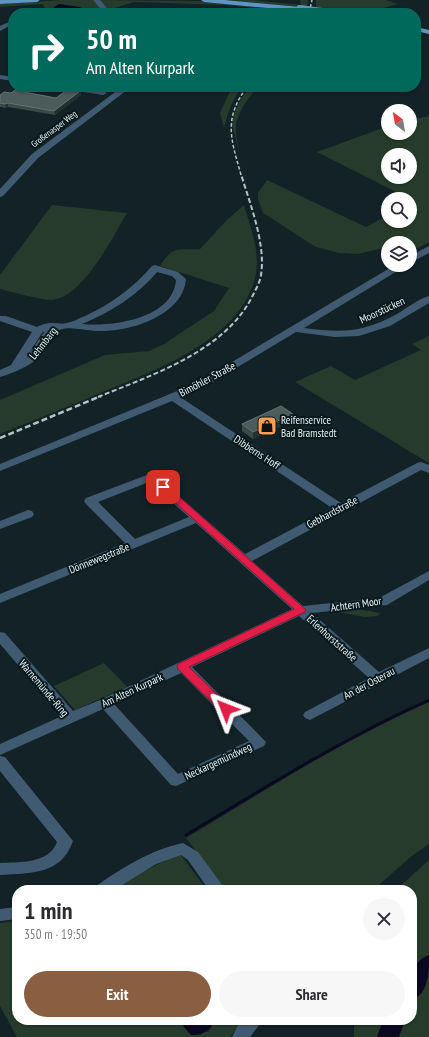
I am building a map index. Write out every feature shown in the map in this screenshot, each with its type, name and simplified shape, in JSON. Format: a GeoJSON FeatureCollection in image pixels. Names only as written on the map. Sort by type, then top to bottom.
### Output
{"type":"FeatureCollection","features":[{"type":"Feature","properties":{"kind":"main road"},"geometry":{"type":"LineString","coordinates":[[0,2],[37,0]]}},
{"type":"Feature","properties":{"kind":"main road"},"geometry":{"type":"LineString","coordinates":[[204,0],[289,8]]}},
{"type":"Feature","properties":{"kind":"street"},"geometry":{"type":"LineString","coordinates":[[96,0],[103,8]]}},
{"type":"Feature","properties":{"kind":"street"},"geometry":{"type":"LineString","coordinates":[[96,92],[102,93]]}},
{"type":"Feature","properties":{"kind":"street","name":"Großenasper Weg"},"geometry":{"type":"LineString","coordinates":[[0,194],[35,156],[120,92]]}},
{"type":"Feature","properties":{"kind":"street"},"geometry":{"type":"LineString","coordinates":[[417,256],[429,249]]}},
{"type":"Feature","properties":{"kind":"street"},"geometry":{"type":"LineString","coordinates":[[59,326],[71,325],[93,328],[108,328],[127,326],[158,312],[168,304],[176,296],[181,287],[181,279],[176,274],[155,268],[130,294],[107,310],[71,325]]}},
{"type":"Feature","properties":{"kind":"street","name":"Bimöhler Straße"},"geometry":{"type":"LineString","coordinates":[[0,468],[173,397],[209,380],[390,272]]}},
{"type":"Feature","properties":{"kind":"street","name":"Moorstücken"},"geometry":{"type":"LineString","coordinates":[[294,329],[343,334],[358,333],[381,326],[429,299]]}},
{"type":"Feature","properties":{"kind":"street"},"geometry":{"type":"LineString","coordinates":[[2,318],[38,331]]}},
{"type":"Feature","properties":{"kind":"street","name":"Lehmbarg"},"geometry":{"type":"LineString","coordinates":[[15,367],[38,331],[49,325],[59,326]]}},
{"type":"Feature","properties":{"kind":"street","name":"Lehmbarg"},"geometry":{"type":"LineString","coordinates":[[0,374],[30,360],[49,333],[59,326]]}},
{"type":"Feature","properties":{"kind":"street","name":"Dibberns Hoff"},"geometry":{"type":"LineString","coordinates":[[173,397],[341,508]]}},
{"type":"Feature","properties":{"kind":"street","name":"Gebhardstraße"},"geometry":{"type":"LineString","coordinates":[[244,560],[341,508],[425,467]]}},
{"type":"Feature","properties":{"kind":"street","name":"Erlenhorststraße"},"geometry":{"type":"LineString","coordinates":[[133,544],[90,501],[151,477],[377,678]]}},
{"type":"Feature","properties":{"kind":"street"},"geometry":{"type":"LineString","coordinates":[[0,525],[28,514]]}},
{"type":"Feature","properties":{"kind":"street","name":"Dönnewegstraße"},"geometry":{"type":"LineString","coordinates":[[0,599],[198,518]]}},
{"type":"Feature","properties":{"kind":"street","name":"Achtern Moor"},"geometry":{"type":"LineString","coordinates":[[301,610],[382,602],[429,575]]}},
{"type":"Feature","properties":{"kind":"street","name":"Am Alten Kurpark"},"geometry":{"type":"LineString","coordinates":[[71,717],[105,703],[301,610]]}},
{"type":"Feature","properties":{"kind":"street","name":"Warnemünde-Ring"},"geometry":{"type":"LineString","coordinates":[[0,636],[71,717],[0,750]]}},
{"type":"Feature","properties":{"kind":"street","name":"An der Osterau"},"geometry":{"type":"LineString","coordinates":[[310,715],[377,678],[429,652]]}},
{"type":"Feature","properties":{"kind":"street","name":"Neckargemündweg"},"geometry":{"type":"LineString","coordinates":[[105,703],[176,781],[259,742],[182,666]]}},
{"type":"Feature","properties":{"kind":"street"},"geometry":{"type":"LineString","coordinates":[[0,761],[65,841],[64,849],[56,858],[43,864],[0,869]]}},
{"type":"Feature","properties":{"kind":"street"},"geometry":{"type":"LineString","coordinates":[[110,885],[150,860],[168,852],[183,849],[193,856],[214,885]]}},
{"type":"Feature","properties":{"kind":"street"},"geometry":{"type":"LineString","coordinates":[[0,915],[12,914]]}},
{"type":"Feature","properties":{"kind":"street"},"geometry":{"type":"LineString","coordinates":[[241,1037],[243,1032],[249,1025]]}},
{"type":"Feature","properties":{"kind":"green space"},"geometry":{"type":"Polygon","coordinates":[[[61,0],[93,0],[100,8],[45,8],[43,4],[0,7],[0,4],[61,0]]]}},
{"type":"Feature","properties":{"kind":"green space"},"geometry":{"type":"Polygon","coordinates":[[[98,0],[201,1],[277,8],[134,2],[114,8],[106,8],[98,0]]]}},
{"type":"Feature","properties":{"kind":"green space"},"geometry":{"type":"Polygon","coordinates":[[[226,0],[254,0],[301,5],[300,0],[308,0],[307,8],[226,0]]]}},
{"type":"Feature","properties":{"kind":"green space"},"geometry":{"type":"Polygon","coordinates":[[[316,0],[386,0],[398,4],[384,8],[316,8],[316,0]]]}},
{"type":"Feature","properties":{"kind":"green space"},"geometry":{"type":"Polygon","coordinates":[[[230,92],[239,92],[231,106],[224,128],[220,113],[230,92]]]}},
{"type":"Feature","properties":{"kind":"green space"},"geometry":{"type":"Polygon","coordinates":[[[247,92],[254,92],[237,119],[237,138],[241,157],[232,125],[233,119],[238,104],[244,95],[247,92]]]}},
{"type":"Feature","properties":{"kind":"green space"},"geometry":{"type":"Polygon","coordinates":[[[429,116],[429,242],[418,248],[417,236],[381,236],[381,249],[358,254],[339,253],[316,247],[263,213],[258,199],[258,193],[267,180],[366,227],[381,219],[381,228],[417,228],[417,192],[396,192],[317,152],[381,129],[381,140],[417,140],[417,119],[429,116]]]}},
{"type":"Feature","properties":{"kind":"green space"},"geometry":{"type":"Polygon","coordinates":[[[241,157],[250,192],[243,168],[241,157]]]}},
{"type":"Feature","properties":{"kind":"green space"},"geometry":{"type":"Polygon","coordinates":[[[52,205],[127,213],[96,265],[74,289],[63,297],[47,300],[0,289],[0,275],[52,205]]]}},
{"type":"Feature","properties":{"kind":"green space"},"geometry":{"type":"Polygon","coordinates":[[[244,205],[256,247],[256,273],[248,296],[234,317],[215,335],[193,350],[144,375],[0,434],[0,400],[105,355],[149,351],[164,344],[214,311],[229,288],[160,266],[168,255],[176,250],[200,249],[227,220],[244,205]]]}},
{"type":"Feature","properties":{"kind":"green space"},"geometry":{"type":"Polygon","coordinates":[[[429,336],[429,463],[295,382],[331,366],[355,380],[421,350],[412,344],[429,336]]]}},
{"type":"Feature","properties":{"kind":"green space"},"geometry":{"type":"Polygon","coordinates":[[[347,607],[380,613],[378,616],[365,617],[338,612],[337,608],[347,607]]]}},
{"type":"Feature","properties":{"kind":"green space"},"geometry":{"type":"Polygon","coordinates":[[[104,663],[127,687],[75,710],[54,686],[104,663]]]}},
{"type":"Feature","properties":{"kind":"green space"},"geometry":{"type":"Polygon","coordinates":[[[429,702],[429,844],[413,855],[379,885],[222,885],[186,838],[336,748],[397,716],[429,702]]]}},
{"type":"Feature","properties":{"kind":"green space"},"geometry":{"type":"Polygon","coordinates":[[[180,854],[203,885],[121,885],[139,873],[180,854]]]}},
{"type":"Feature","properties":{"kind":"green space"},"geometry":{"type":"Polygon","coordinates":[[[429,860],[429,1037],[354,1037],[354,1025],[417,1025],[417,885],[402,885],[429,860]]]}},
{"type":"Feature","properties":{"kind":"green space"},"geometry":{"type":"Polygon","coordinates":[[[12,922],[12,1025],[183,1025],[184,1027],[208,1032],[213,1025],[238,1025],[230,1037],[17,1037],[0,1006],[0,923],[12,922]]]}},
{"type":"Feature","properties":{"kind":"water"},"geometry":{"type":"Polygon","coordinates":[[[59,4],[81,8],[54,8],[59,4]]]}},
{"type":"Feature","properties":{"kind":"water"},"geometry":{"type":"Polygon","coordinates":[[[183,1025],[212,1025],[206,1032],[196,1035],[191,1035],[183,1025]]]}},
{"type":"Feature","properties":{"kind":"building"},"geometry":{"type":"Polygon","coordinates":[[[4,92],[24,92],[56,98],[64,92],[79,92],[54,111],[0,103],[0,95],[4,92]]]}},
{"type":"Feature","properties":{"kind":"building"},"geometry":{"type":"Polygon","coordinates":[[[281,406],[293,414],[253,432],[242,424],[281,406]]]}},
{"type":"Feature","properties":{"kind":"waterway"},"geometry":{"type":"LineString","coordinates":[[186,835],[276,781],[366,730],[429,700]]}},
{"type":"Feature","properties":{"kind":"waterway"},"geometry":{"type":"LineString","coordinates":[[417,983],[429,964]]}},
{"type":"Feature","properties":{"kind":"waterway"},"geometry":{"type":"LineString","coordinates":[[388,1037],[392,1025]]}},
{"type":"Feature","properties":{"kind":"railway"},"geometry":{"type":"LineString","coordinates":[[310,8],[312,0]]}},
{"type":"Feature","properties":{"kind":"railway"},"geometry":{"type":"LineString","coordinates":[[241,175],[234,151],[231,130],[235,109],[239,98],[243,92]]}},
{"type":"Feature","properties":{"kind":"railway"},"geometry":{"type":"LineString","coordinates":[[98,397],[141,380],[186,359],[225,331],[241,315],[259,283],[262,263],[259,237],[253,211],[241,174]]}},
{"type":"Feature","properties":{"kind":"railway"},"geometry":{"type":"LineString","coordinates":[[0,438],[101,396]]}},
{"type":"Feature","properties":{"kind":"place","name":"Reifenservice Bad Bramstedt"},"geometry":{"type":"Point","coordinates":[267,426]}},
{"type":"Feature","properties":{"kind":"route"},"geometry":{"type":"LineString","coordinates":[[163,487],[301,610],[182,666],[226,709]]}}]}
